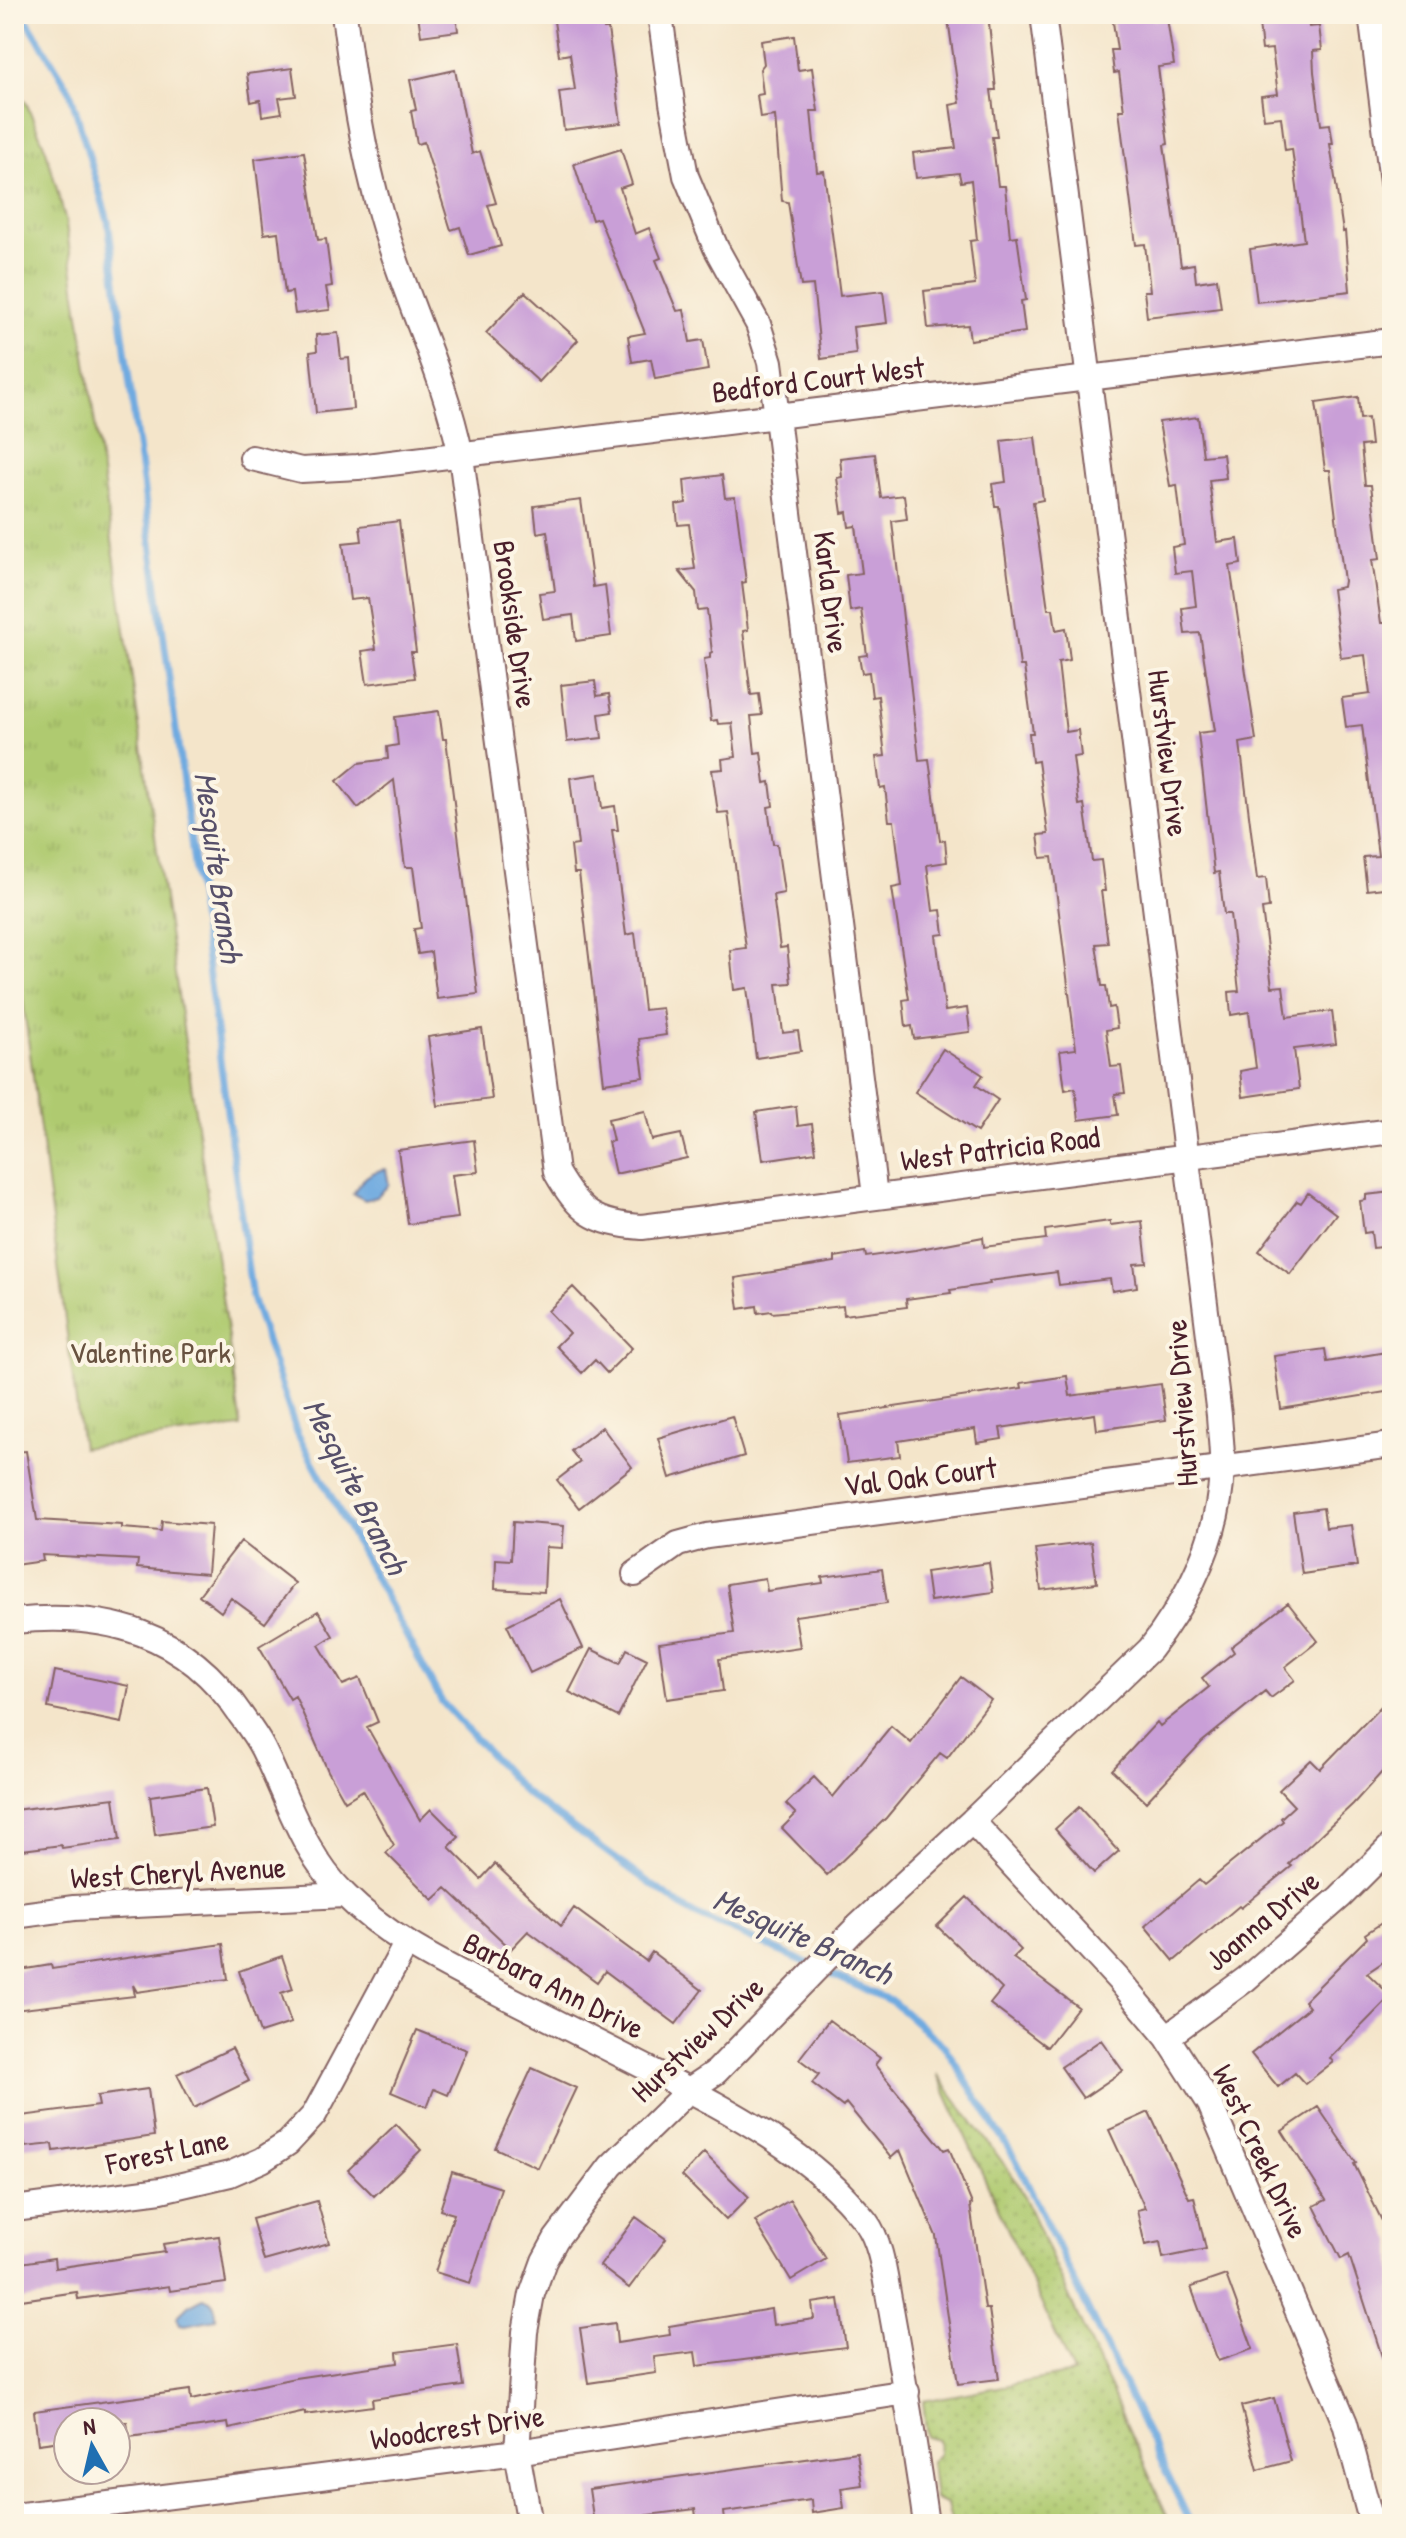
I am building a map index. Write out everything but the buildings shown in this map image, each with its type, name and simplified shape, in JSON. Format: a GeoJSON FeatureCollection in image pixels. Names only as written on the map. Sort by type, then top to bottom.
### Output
{"type":"FeatureCollection","features":[{"type":"Feature","properties":{"kind":"street","name":"Brookside Drive"},"geometry":{"type":"LineString","coordinates":[[344,14],[368,167],[382,220],[436,364],[454,419],[461,456],[556,1172],[571,1198],[593,1218],[616,1225]]}},
{"type":"Feature","properties":{"kind":"street","name":"Karla Drive"},"geometry":{"type":"LineString","coordinates":[[660,14],[674,118],[686,176],[716,248],[758,324],[770,362],[875,1196]]}},
{"type":"Feature","properties":{"kind":"street","name":"Hurstview Drive"},"geometry":{"type":"LineString","coordinates":[[530,2524],[517,2452],[525,2332],[532,2294],[556,2239],[611,2166],[689,2090],[716,2072],[834,1951],[1150,1649],[1193,1585],[1218,1516],[1223,1469],[1219,1415],[1043,14]]}},
{"type":"Feature","properties":{"kind":"street"},"geometry":{"type":"LineString","coordinates":[[1371,14],[1392,182]]}},
{"type":"Feature","properties":{"kind":"street","name":"Bedford Court West"},"geometry":{"type":"LineString","coordinates":[[252,458],[301,470],[461,456],[1392,341]]}},
{"type":"Feature","properties":{"kind":"street","name":"West Patricia Road"},"geometry":{"type":"LineString","coordinates":[[616,1225],[642,1227],[1392,1131]]}},
{"type":"Feature","properties":{"kind":"street"},"geometry":{"type":"LineString","coordinates":[[1223,1469],[1392,1445]]}},
{"type":"Feature","properties":{"kind":"street","name":"Val Oak Court"},"geometry":{"type":"LineString","coordinates":[[635,1574],[678,1544],[707,1536],[1223,1469]]}},
{"type":"Feature","properties":{"kind":"street","name":"Barbara Ann Drive"},"geometry":{"type":"LineString","coordinates":[[14,1621],[52,1617],[123,1626],[157,1639],[196,1663],[228,1696],[262,1746],[310,1852],[345,1895],[406,1944],[689,2090],[773,2137],[842,2195],[869,2226],[881,2257],[907,2392],[926,2524]]}},
{"type":"Feature","properties":{"kind":"street","name":"West Creek Drive"},"geometry":{"type":"LineString","coordinates":[[972,1821],[1118,1979],[1167,2037],[1210,2104],[1345,2423],[1372,2524]]}},
{"type":"Feature","properties":{"kind":"street","name":"Joanna Drive"},"geometry":{"type":"LineString","coordinates":[[1167,2037],[1246,1979],[1340,1897],[1392,1845]]}},
{"type":"Feature","properties":{"kind":"street","name":"West Cheryl Avenue"},"geometry":{"type":"LineString","coordinates":[[14,1916],[74,1908],[345,1895]]}},
{"type":"Feature","properties":{"kind":"street","name":"Forest Lane"},"geometry":{"type":"LineString","coordinates":[[14,2209],[161,2190],[230,2174],[262,2160],[288,2143],[314,2115],[406,1944]]}},
{"type":"Feature","properties":{"kind":"street","name":"Woodcrest Drive"},"geometry":{"type":"LineString","coordinates":[[14,2516],[517,2452],[907,2392]]}},
{"type":"Feature","properties":{"kind":"green space","name":"Valentine Park"},"geometry":{"type":"Polygon","coordinates":[[[25,100],[46,150],[65,218],[241,1427],[82,1448],[14,932],[14,101],[25,100]]]}},
{"type":"Feature","properties":{"kind":"green space"},"geometry":{"type":"Polygon","coordinates":[[[937,2074],[1018,2183],[1171,2524],[952,2524],[947,2505],[935,2499],[931,2462],[939,2454],[938,2440],[927,2437],[923,2401],[1073,2373],[937,2074]]]}},
{"type":"Feature","properties":{"kind":"water"},"geometry":{"type":"Polygon","coordinates":[[[386,1169],[389,1185],[376,1197],[365,1200],[353,1194],[366,1177],[386,1169]]]}},
{"type":"Feature","properties":{"kind":"water"},"geometry":{"type":"Polygon","coordinates":[[[203,2298],[214,2306],[216,2319],[180,2324],[177,2317],[203,2298]]]}},
{"type":"Feature","properties":{"kind":"waterway","name":"Mesquite Branch"},"geometry":{"type":"LineString","coordinates":[[18,14],[28,22],[70,91],[108,221],[252,1298],[297,1433],[442,1702],[524,1792],[688,1911],[811,1965]]}},
{"type":"Feature","properties":{"kind":"waterway","name":"Mesquite Branch"},"geometry":{"type":"LineString","coordinates":[[822,1970],[893,2002],[945,2047],[1017,2162],[1191,2524]]}}]}
